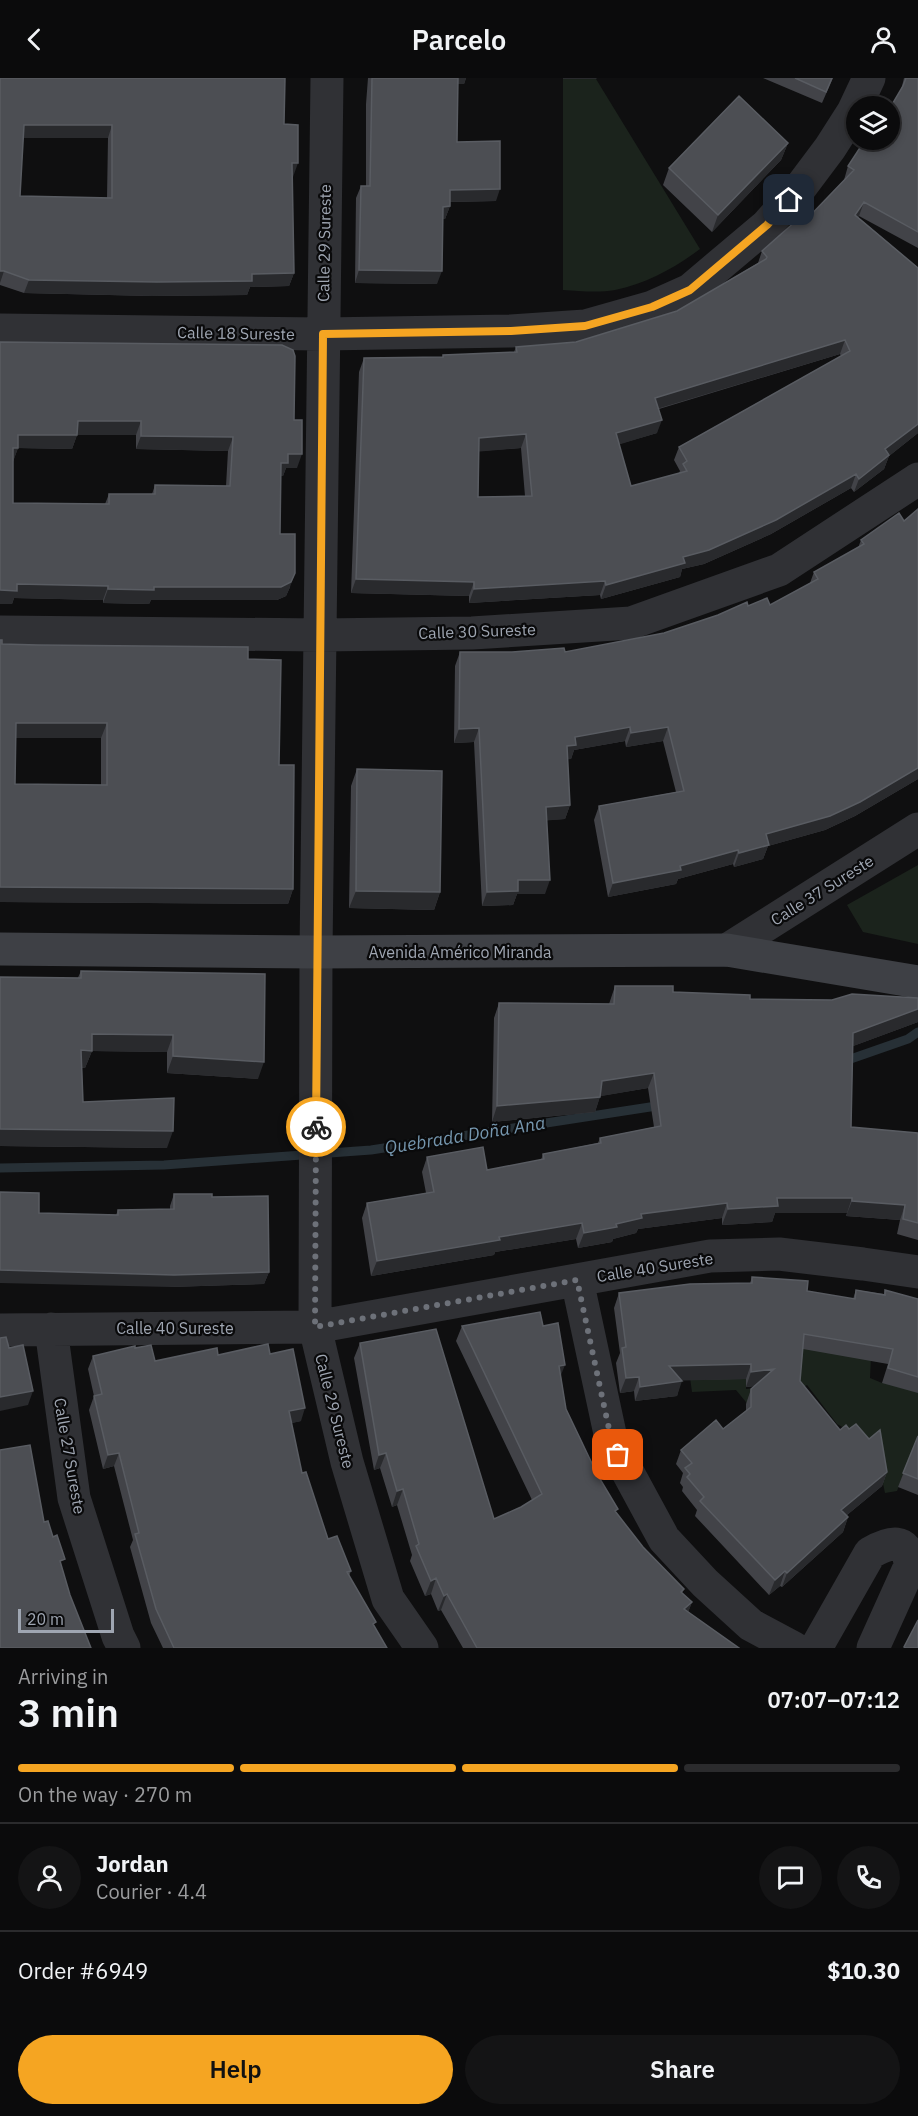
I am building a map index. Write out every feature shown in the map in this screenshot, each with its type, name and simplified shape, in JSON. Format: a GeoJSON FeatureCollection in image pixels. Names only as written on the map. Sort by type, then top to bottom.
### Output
{"type":"FeatureCollection","features":[{"type":"Feature","properties":{"kind":"street","name":"Calle 29 Sureste"},"geometry":{"type":"LineString","coordinates":[[327,78],[316,952],[315,1327],[347,1462],[388,1599],[422,1648]]}},
{"type":"Feature","properties":{"kind":"street","name":"Calle 18 Sureste"},"geometry":{"type":"LineString","coordinates":[[0,330],[323,334],[511,331],[585,326],[652,307],[690,290],[767,225],[800,188],[830,148],[853,112],[868,78]]}},
{"type":"Feature","properties":{"kind":"street","name":"Calle 30 Sureste"},"geometry":{"type":"LineString","coordinates":[[0,632],[321,635],[472,633],[632,623],[779,570],[918,478]]}},
{"type":"Feature","properties":{"kind":"street","name":"Calle 37 Sureste"},"geometry":{"type":"LineString","coordinates":[[727,950],[918,829]]}},
{"type":"Feature","properties":{"kind":"street","name":"Avenida Américo Miranda"},"geometry":{"type":"LineString","coordinates":[[0,949],[316,952],[727,950],[917,982]]}},
{"type":"Feature","properties":{"kind":"street","name":"Calle 40 Sureste"},"geometry":{"type":"LineString","coordinates":[[0,1330],[315,1327],[710,1257],[779,1254],[918,1272]]}},
{"type":"Feature","properties":{"kind":"street"},"geometry":{"type":"LineString","coordinates":[[577,1280],[612,1443],[664,1539],[705,1583],[751,1625],[794,1648]]}},
{"type":"Feature","properties":{"kind":"street","name":"Calle 27 Sureste"},"geometry":{"type":"LineString","coordinates":[[51,1329],[74,1498],[118,1636],[124,1648]]}},
{"type":"Feature","properties":{"kind":"street"},"geometry":{"type":"LineString","coordinates":[[816,1648],[870,1553],[884,1545],[896,1543],[904,1547],[909,1556],[909,1566],[873,1648]]}},
{"type":"Feature","properties":{"kind":"shaded area"},"geometry":{"type":"Polygon","coordinates":[[[563,79],[596,79],[700,249],[660,274],[638,284],[615,290],[589,292],[563,290],[563,79]]]}},
{"type":"Feature","properties":{"kind":"shaded area"},"geometry":{"type":"Polygon","coordinates":[[[918,865],[918,944],[863,932],[847,905],[918,865]]]}},
{"type":"Feature","properties":{"kind":"shaded area"},"geometry":{"type":"Polygon","coordinates":[[[747,1292],[746,1389],[779,1386],[805,1312],[871,1357],[870,1378],[882,1383],[918,1378],[918,1437],[897,1491],[885,1493],[875,1445],[837,1424],[807,1385],[755,1413],[736,1390],[692,1392],[685,1342],[747,1292]]]}},
{"type":"Feature","properties":{"kind":"building"},"geometry":{"type":"Polygon","coordinates":[[[0,78],[285,78],[284,124],[298,125],[298,163],[292,163],[294,273],[252,274],[252,281],[157,282],[29,280],[0,271],[0,78]],[[24,125],[20,196],[112,198],[112,125],[24,125]]]}},
{"type":"Feature","properties":{"kind":"building"},"geometry":{"type":"Polygon","coordinates":[[[372,78],[458,78],[457,142],[500,141],[500,189],[450,190],[450,206],[443,207],[442,271],[359,270],[361,186],[370,186],[372,78]]]}},
{"type":"Feature","properties":{"kind":"building"},"geometry":{"type":"Polygon","coordinates":[[[795,78],[832,78],[826,92],[795,78]]]}},
{"type":"Feature","properties":{"kind":"building"},"geometry":{"type":"Polygon","coordinates":[[[906,78],[918,78],[918,232],[864,202],[855,215],[918,268],[918,424],[885,449],[889,455],[859,479],[856,474],[776,520],[709,550],[683,557],[685,563],[606,585],[605,581],[474,589],[474,582],[356,579],[364,358],[443,357],[443,355],[517,352],[516,347],[576,342],[677,311],[766,259],[762,251],[797,220],[802,224],[854,170],[848,166],[858,150],[900,150],[900,96],[897,96],[906,78]],[[845,340],[655,398],[662,420],[616,433],[631,486],[687,471],[683,464],[687,461],[679,447],[850,351],[845,340]],[[526,434],[479,438],[478,497],[532,496],[526,434]]]}},
{"type":"Feature","properties":{"kind":"building"},"geometry":{"type":"Polygon","coordinates":[[[739,96],[788,143],[718,215],[669,168],[739,96]]]}},
{"type":"Feature","properties":{"kind":"building"},"geometry":{"type":"Polygon","coordinates":[[[0,342],[282,345],[293,350],[295,356],[294,420],[302,420],[302,454],[288,454],[288,463],[281,463],[280,534],[295,534],[295,573],[291,582],[281,587],[154,587],[154,590],[108,589],[108,586],[17,584],[17,591],[0,590],[0,342]],[[78,421],[77,435],[18,435],[18,448],[13,448],[13,503],[109,504],[109,494],[155,494],[155,485],[230,486],[233,437],[141,436],[141,421],[78,421]]]}},
{"type":"Feature","properties":{"kind":"building"},"geometry":{"type":"Polygon","coordinates":[[[918,509],[918,768],[860,802],[830,816],[766,834],[769,845],[739,853],[738,850],[680,866],[681,870],[613,883],[599,806],[684,791],[668,727],[631,733],[630,727],[575,737],[576,745],[567,746],[570,805],[546,807],[550,880],[518,880],[518,891],[487,892],[479,728],[459,729],[460,652],[512,652],[564,648],[565,652],[664,633],[718,615],[747,602],[748,606],[767,598],[770,605],[818,579],[814,572],[864,544],[861,540],[899,513],[904,521],[918,509]]]}},
{"type":"Feature","properties":{"kind":"building"},"geometry":{"type":"Polygon","coordinates":[[[0,640],[2,644],[248,647],[248,659],[281,660],[279,765],[294,765],[293,889],[0,887],[0,640]],[[16,723],[15,784],[107,785],[107,723],[16,723]]]}},
{"type":"Feature","properties":{"kind":"building"},"geometry":{"type":"Polygon","coordinates":[[[357,769],[442,771],[440,892],[356,891],[357,769]]]}},
{"type":"Feature","properties":{"kind":"building"},"geometry":{"type":"Polygon","coordinates":[[[81,971],[265,974],[264,1062],[173,1056],[173,1035],[92,1034],[92,1051],[81,1050],[83,1102],[174,1098],[173,1131],[0,1129],[0,977],[81,978],[81,971]]]}},
{"type":"Feature","properties":{"kind":"building"},"geometry":{"type":"Polygon","coordinates":[[[615,986],[673,986],[673,992],[750,995],[750,999],[832,1000],[852,994],[918,998],[918,1009],[853,1033],[851,1127],[918,1133],[918,1223],[903,1219],[905,1205],[852,1201],[852,1198],[777,1198],[778,1206],[728,1209],[727,1203],[641,1214],[642,1218],[616,1224],[617,1227],[584,1233],[582,1223],[377,1261],[367,1203],[434,1192],[427,1157],[483,1147],[487,1170],[544,1159],[543,1154],[601,1143],[600,1138],[661,1126],[654,1073],[602,1081],[600,1097],[497,1106],[499,1003],[614,1004],[615,986]]]}},
{"type":"Feature","properties":{"kind":"building"},"geometry":{"type":"Polygon","coordinates":[[[0,1192],[39,1193],[39,1213],[118,1215],[118,1210],[174,1209],[174,1194],[212,1194],[212,1197],[268,1196],[269,1272],[174,1275],[0,1270],[0,1192]]]}},
{"type":"Feature","properties":{"kind":"building"},"geometry":{"type":"Polygon","coordinates":[[[752,1277],[808,1281],[807,1291],[855,1299],[856,1290],[885,1295],[885,1290],[918,1299],[918,1377],[888,1368],[893,1349],[804,1334],[800,1381],[840,1430],[846,1425],[849,1429],[856,1424],[869,1439],[880,1430],[887,1472],[841,1510],[848,1517],[787,1573],[785,1571],[775,1580],[700,1501],[704,1497],[687,1477],[690,1474],[685,1468],[692,1463],[681,1450],[716,1420],[723,1429],[751,1407],[751,1389],[774,1369],[751,1372],[751,1364],[669,1366],[682,1381],[640,1387],[639,1377],[626,1378],[622,1348],[626,1347],[619,1293],[690,1284],[752,1283],[752,1277]]]}},
{"type":"Feature","properties":{"kind":"building"},"geometry":{"type":"Polygon","coordinates":[[[540,1312],[543,1326],[558,1323],[565,1365],[559,1366],[566,1409],[597,1474],[618,1509],[615,1511],[643,1547],[684,1589],[681,1592],[692,1602],[684,1609],[739,1648],[477,1648],[447,1594],[444,1596],[436,1578],[431,1581],[416,1546],[419,1544],[403,1489],[397,1491],[386,1453],[379,1455],[360,1343],[436,1329],[494,1519],[521,1507],[542,1494],[462,1326],[540,1312]]]}},
{"type":"Feature","properties":{"kind":"building"},"geometry":{"type":"Polygon","coordinates":[[[6,1337],[9,1348],[23,1345],[33,1391],[0,1397],[0,1338],[6,1337]]]}},
{"type":"Feature","properties":{"kind":"building"},"geometry":{"type":"Polygon","coordinates":[[[268,1344],[270,1354],[293,1349],[305,1408],[289,1411],[302,1473],[306,1472],[328,1539],[337,1536],[351,1571],[347,1572],[376,1622],[373,1624],[387,1648],[174,1648],[156,1609],[135,1534],[139,1533],[119,1453],[108,1455],[94,1396],[102,1394],[93,1356],[135,1346],[135,1348],[151,1345],[155,1361],[217,1348],[218,1355],[268,1344]]]}},
{"type":"Feature","properties":{"kind":"building"},"geometry":{"type":"Polygon","coordinates":[[[918,1436],[918,1479],[903,1473],[918,1436]]]}},
{"type":"Feature","properties":{"kind":"building"},"geometry":{"type":"Polygon","coordinates":[[[30,1445],[44,1522],[48,1521],[53,1537],[57,1535],[65,1559],[60,1561],[70,1595],[91,1648],[0,1648],[0,1450],[30,1445]]]}},
{"type":"Feature","properties":{"kind":"building"},"geometry":{"type":"Polygon","coordinates":[[[918,1620],[918,1648],[906,1648],[904,1647],[918,1620]]]}},
{"type":"Feature","properties":{"kind":"waterway","name":"Quebrada Doña Ana"},"geometry":{"type":"LineString","coordinates":[[842,1062],[908,1039],[918,1032]]}},
{"type":"Feature","properties":{"kind":"waterway","name":"Quebrada Doña Ana"},"geometry":{"type":"LineString","coordinates":[[0,1168],[164,1165],[371,1150],[663,1105]]}},
{"type":"Feature","properties":{"kind":"way so far"},"geometry":{"type":"LineString","coordinates":[[316,1127],[315,1327],[577,1280],[612,1443],[618,1455]]}},
{"type":"Feature","properties":{"kind":"route"},"geometry":{"type":"LineString","coordinates":[[316,1127],[323,334],[511,331],[585,326],[652,307],[690,290],[767,225],[789,200]]}}]}
